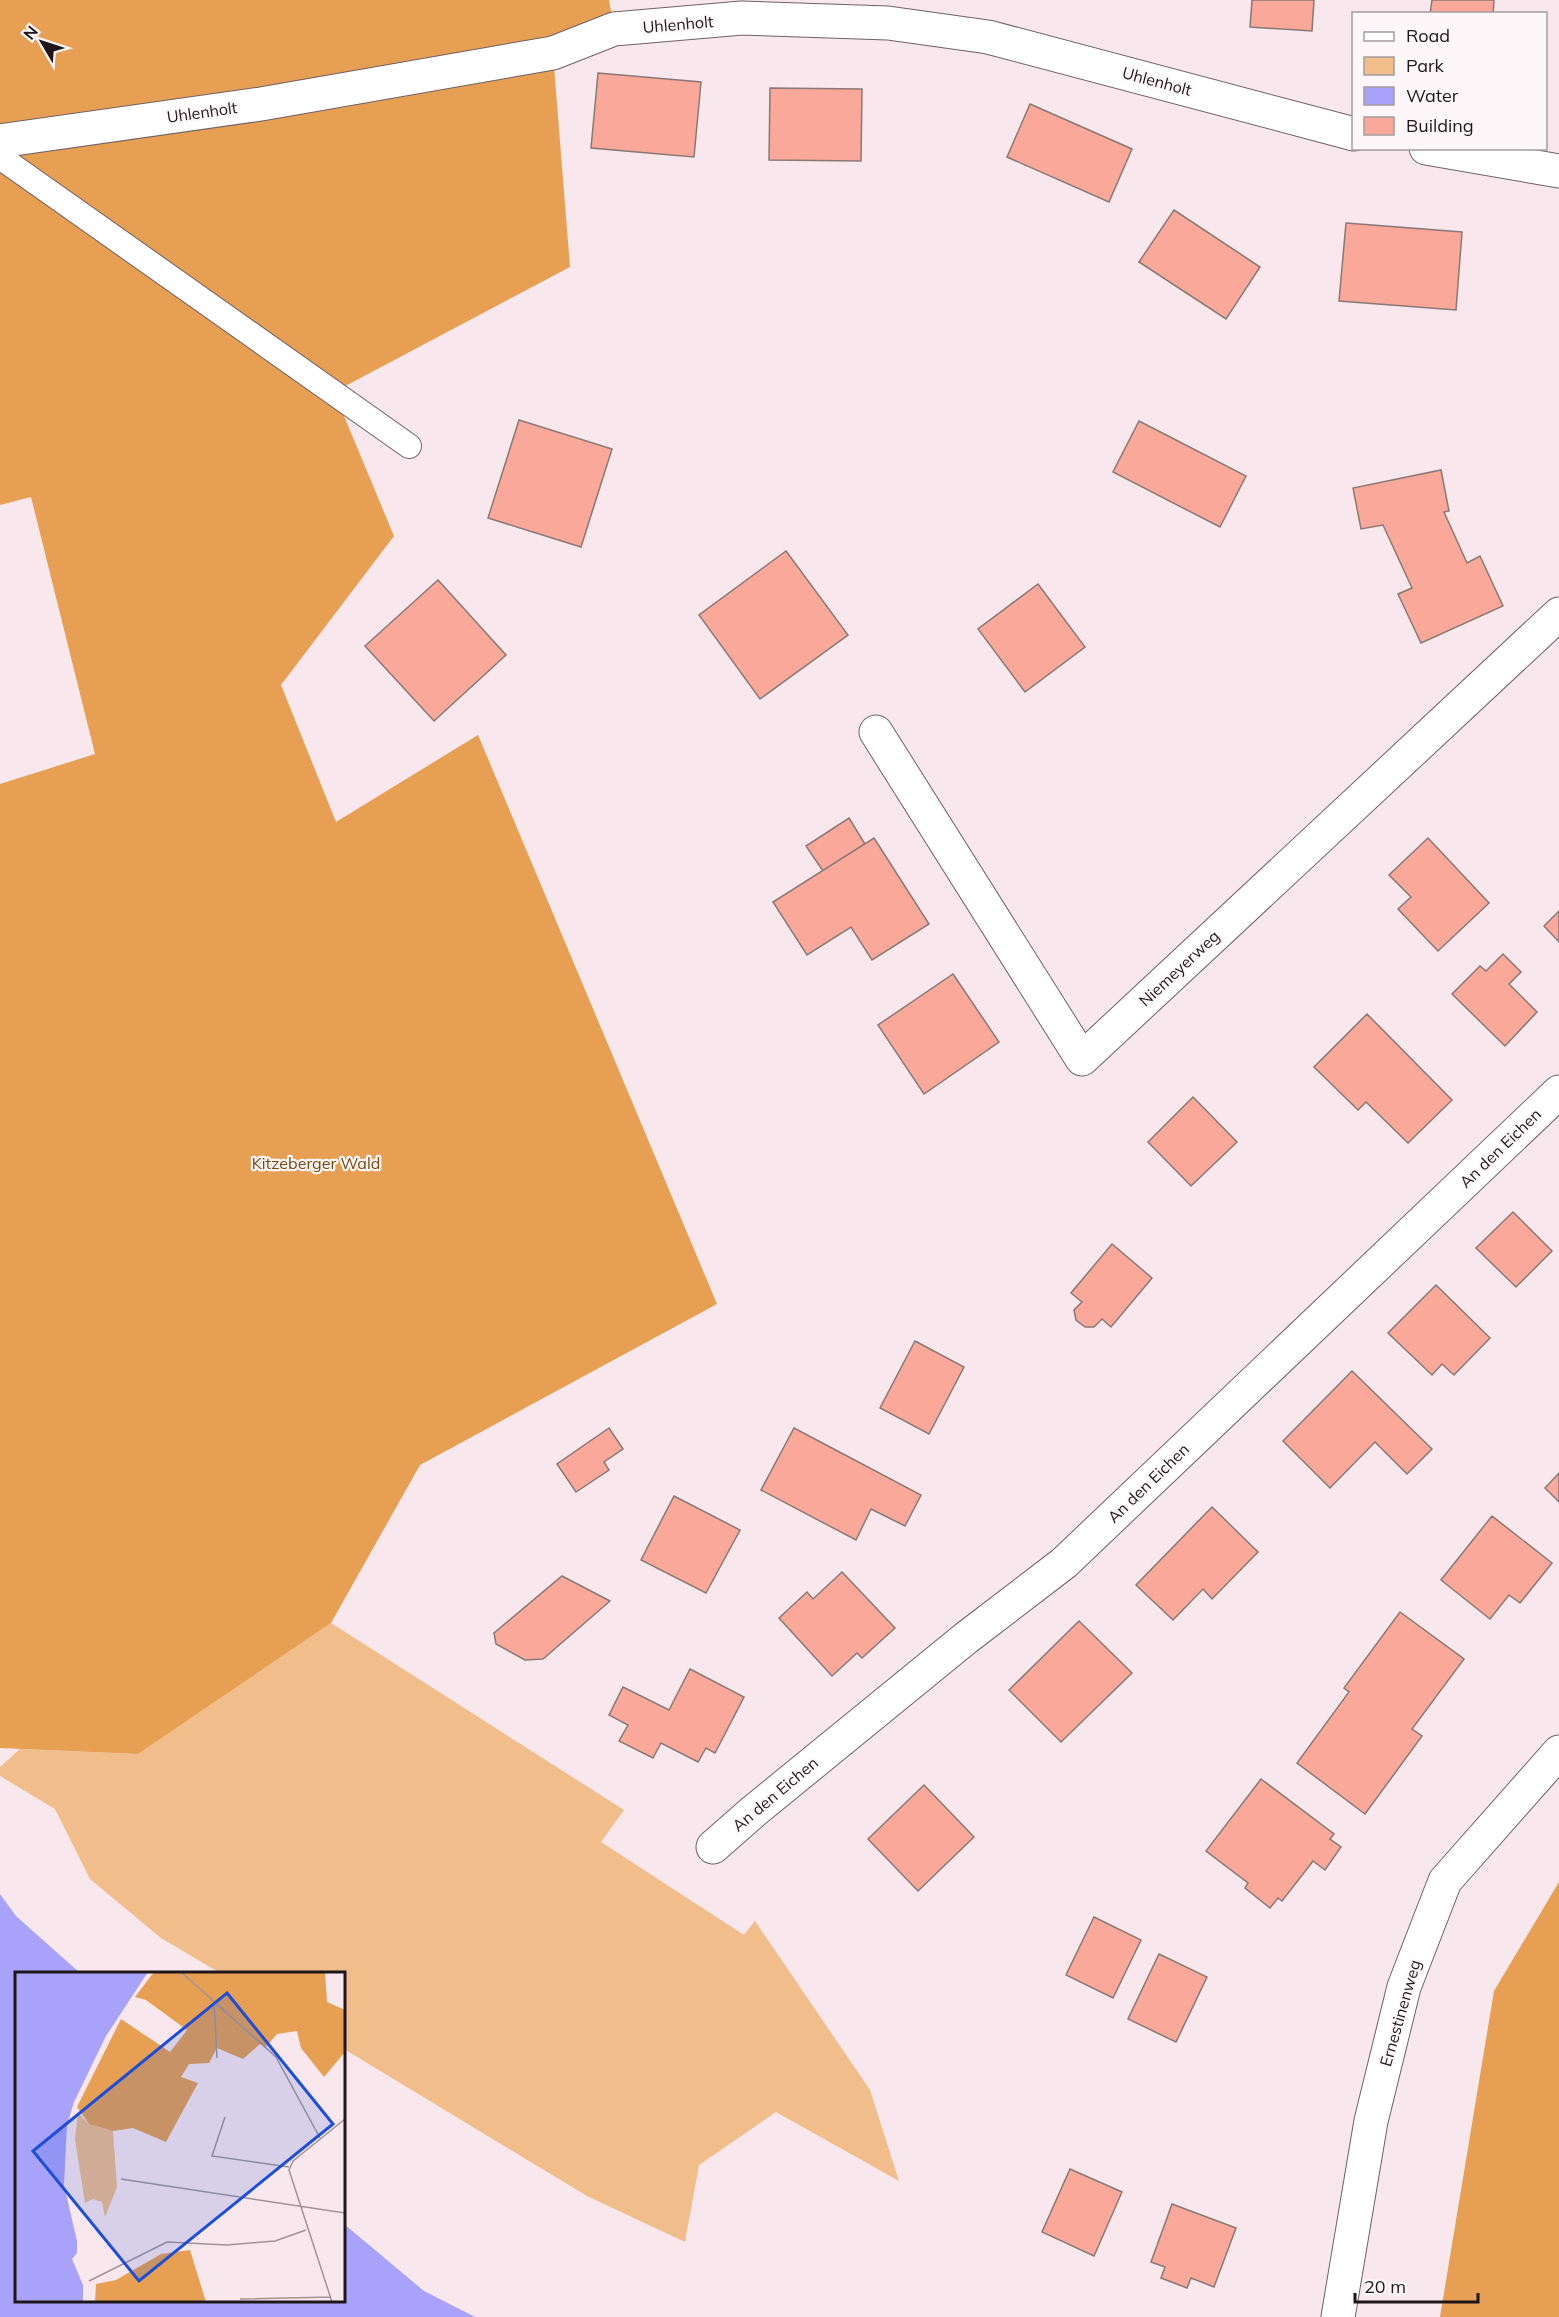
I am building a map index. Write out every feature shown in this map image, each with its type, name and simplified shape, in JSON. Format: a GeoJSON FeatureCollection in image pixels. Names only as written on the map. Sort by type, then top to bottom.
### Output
{"type":"FeatureCollection","features":[{"type":"Feature","properties":{"kind":"street","name":"Uhlenholt"},"geometry":{"type":"LineString","coordinates":[[0,141],[261,104],[553,53],[614,29],[742,18],[888,23],[988,37],[1352,134]]}},
{"type":"Feature","properties":{"kind":"street"},"geometry":{"type":"LineString","coordinates":[[1438,150],[1559,171]]}},
{"type":"Feature","properties":{"kind":"street","name":"Niemeyerweg"},"geometry":{"type":"LineString","coordinates":[[876,732],[1082,1059],[1559,614]]}},
{"type":"Feature","properties":{"kind":"street","name":"An den Eichen"},"geometry":{"type":"LineString","coordinates":[[713,1846],[966,1638],[1064,1563],[1559,1092]]}},
{"type":"Feature","properties":{"kind":"street","name":"Ernestinenweg"},"geometry":{"type":"LineString","coordinates":[[1338,2317],[1374,2109],[1404,1987],[1445,1881],[1559,1752]]}},
{"type":"Feature","properties":{"kind":"lane"},"geometry":{"type":"LineString","coordinates":[[0,157],[410,447]]}},
{"type":"Feature","properties":{"kind":"green space","name":"Kitzeberger Wald"},"geometry":{"type":"Polygon","coordinates":[[[0,0],[609,0],[614,29],[553,54],[570,267],[334,392],[394,536],[281,685],[336,822],[478,735],[717,1304],[420,1465],[331,1623],[138,1754],[0,1748],[0,784],[95,754],[31,497],[0,505],[0,0]]]}},
{"type":"Feature","properties":{"kind":"green space"},"geometry":{"type":"Polygon","coordinates":[[[331,1623],[624,1810],[601,1842],[744,1935],[755,1921],[870,2090],[899,2181],[776,2112],[699,2165],[685,2242],[587,2196],[345,2050],[345,1972],[218,1972],[161,1938],[90,1879],[55,1809],[0,1776],[0,1767],[20,1749],[138,1754],[331,1623]]]}},
{"type":"Feature","properties":{"kind":"green space"},"geometry":{"type":"Polygon","coordinates":[[[1559,1882],[1559,2317],[1440,2317],[1494,1991],[1559,1882]]]}},
{"type":"Feature","properties":{"kind":"water"},"geometry":{"type":"Polygon","coordinates":[[[0,1894],[16,1916],[79,1972],[15,1972],[15,2302],[345,2302],[345,2225],[424,2291],[475,2317],[0,2317],[0,1894]]]}},
{"type":"Feature","properties":{"kind":"building"},"geometry":{"type":"Polygon","coordinates":[[[1252,0],[1314,0],[1312,31],[1250,27],[1252,0]]]}},
{"type":"Feature","properties":{"kind":"building"},"geometry":{"type":"Polygon","coordinates":[[[1432,0],[1494,0],[1493,12],[1430,12],[1432,0]]]}},
{"type":"Feature","properties":{"kind":"building"},"geometry":{"type":"Polygon","coordinates":[[[598,73],[701,82],[694,157],[591,148],[598,73]]]}},
{"type":"Feature","properties":{"kind":"building"},"geometry":{"type":"Polygon","coordinates":[[[770,88],[862,89],[861,161],[769,160],[770,88]]]}},
{"type":"Feature","properties":{"kind":"building"},"geometry":{"type":"Polygon","coordinates":[[[1030,104],[1132,149],[1109,202],[1007,157],[1030,104]]]}},
{"type":"Feature","properties":{"kind":"building"},"geometry":{"type":"Polygon","coordinates":[[[1174,210],[1260,267],[1226,319],[1139,262],[1174,210]]]}},
{"type":"Feature","properties":{"kind":"building"},"geometry":{"type":"Polygon","coordinates":[[[1346,223],[1462,232],[1456,310],[1339,301],[1346,223]]]}},
{"type":"Feature","properties":{"kind":"building"},"geometry":{"type":"Polygon","coordinates":[[[519,420],[612,449],[581,547],[488,518],[519,420]]]}},
{"type":"Feature","properties":{"kind":"building"},"geometry":{"type":"Polygon","coordinates":[[[1139,421],[1246,476],[1220,527],[1113,472],[1139,421]]]}},
{"type":"Feature","properties":{"kind":"building"},"geometry":{"type":"Polygon","coordinates":[[[1441,470],[1449,511],[1444,512],[1467,563],[1480,556],[1503,606],[1421,643],[1398,594],[1412,588],[1383,525],[1361,529],[1353,488],[1441,470]]]}},
{"type":"Feature","properties":{"kind":"building"},"geometry":{"type":"Polygon","coordinates":[[[786,551],[848,635],[760,699],[699,615],[786,551]]]}},
{"type":"Feature","properties":{"kind":"building"},"geometry":{"type":"Polygon","coordinates":[[[438,580],[506,655],[434,721],[365,646],[438,580]]]}},
{"type":"Feature","properties":{"kind":"building"},"geometry":{"type":"Polygon","coordinates":[[[1038,584],[1085,647],[1025,692],[978,629],[1038,584]]]}},
{"type":"Feature","properties":{"kind":"building"},"geometry":{"type":"Polygon","coordinates":[[[849,818],[865,844],[823,871],[806,846],[849,818]]]}},
{"type":"Feature","properties":{"kind":"building"},"geometry":{"type":"Polygon","coordinates":[[[874,838],[929,924],[872,960],[851,927],[807,955],[773,902],[874,838]]]}},
{"type":"Feature","properties":{"kind":"building"},"geometry":{"type":"Polygon","coordinates":[[[1428,838],[1489,903],[1438,951],[1398,909],[1411,897],[1389,875],[1428,838]]]}},
{"type":"Feature","properties":{"kind":"building"},"geometry":{"type":"Polygon","coordinates":[[[1559,911],[1559,942],[1544,926],[1559,911]]]}},
{"type":"Feature","properties":{"kind":"building"},"geometry":{"type":"Polygon","coordinates":[[[1503,954],[1521,972],[1509,984],[1537,1012],[1505,1046],[1452,994],[1480,966],[1486,971],[1503,954]]]}},
{"type":"Feature","properties":{"kind":"building"},"geometry":{"type":"Polygon","coordinates":[[[953,974],[999,1042],[924,1094],[878,1025],[953,974]]]}},
{"type":"Feature","properties":{"kind":"building"},"geometry":{"type":"Polygon","coordinates":[[[1367,1014],[1452,1100],[1408,1143],[1366,1102],[1358,1110],[1314,1067],[1367,1014]]]}},
{"type":"Feature","properties":{"kind":"building"},"geometry":{"type":"Polygon","coordinates":[[[1193,1097],[1237,1142],[1191,1186],[1148,1142],[1193,1097]]]}},
{"type":"Feature","properties":{"kind":"building"},"geometry":{"type":"Polygon","coordinates":[[[1513,1212],[1552,1251],[1516,1287],[1476,1248],[1513,1212]]]}},
{"type":"Feature","properties":{"kind":"building"},"geometry":{"type":"Polygon","coordinates":[[[1112,1244],[1152,1278],[1111,1327],[1102,1319],[1094,1327],[1085,1327],[1076,1320],[1074,1310],[1082,1302],[1071,1293],[1112,1244]]]}},
{"type":"Feature","properties":{"kind":"building"},"geometry":{"type":"Polygon","coordinates":[[[1436,1285],[1490,1338],[1454,1375],[1442,1364],[1432,1375],[1388,1333],[1436,1285]]]}},
{"type":"Feature","properties":{"kind":"building"},"geometry":{"type":"Polygon","coordinates":[[[915,1341],[964,1367],[929,1434],[880,1408],[915,1341]]]}},
{"type":"Feature","properties":{"kind":"building"},"geometry":{"type":"Polygon","coordinates":[[[1352,1371],[1432,1449],[1407,1474],[1375,1442],[1330,1488],[1283,1441],[1352,1371]]]}},
{"type":"Feature","properties":{"kind":"building"},"geometry":{"type":"Polygon","coordinates":[[[609,1428],[623,1449],[604,1462],[609,1470],[576,1492],[557,1464],[609,1428]]]}},
{"type":"Feature","properties":{"kind":"building"},"geometry":{"type":"Polygon","coordinates":[[[794,1428],[921,1495],[905,1526],[871,1509],[856,1540],[761,1490],[794,1428]]]}},
{"type":"Feature","properties":{"kind":"building"},"geometry":{"type":"Polygon","coordinates":[[[1559,1473],[1559,1502],[1545,1488],[1559,1473]]]}},
{"type":"Feature","properties":{"kind":"building"},"geometry":{"type":"Polygon","coordinates":[[[674,1496],[740,1530],[706,1593],[641,1560],[674,1496]]]}},
{"type":"Feature","properties":{"kind":"building"},"geometry":{"type":"Polygon","coordinates":[[[1212,1507],[1258,1552],[1212,1599],[1203,1589],[1173,1620],[1136,1585],[1212,1507]]]}},
{"type":"Feature","properties":{"kind":"building"},"geometry":{"type":"Polygon","coordinates":[[[1492,1516],[1552,1563],[1520,1603],[1509,1595],[1490,1619],[1441,1580],[1492,1516]]]}},
{"type":"Feature","properties":{"kind":"building"},"geometry":{"type":"Polygon","coordinates":[[[842,1572],[895,1628],[862,1658],[857,1653],[832,1676],[779,1618],[807,1592],[813,1599],[842,1572]]]}},
{"type":"Feature","properties":{"kind":"building"},"geometry":{"type":"Polygon","coordinates":[[[562,1576],[610,1601],[543,1659],[525,1660],[496,1644],[494,1633],[562,1576]]]}},
{"type":"Feature","properties":{"kind":"building"},"geometry":{"type":"Polygon","coordinates":[[[1400,1612],[1464,1659],[1412,1729],[1422,1736],[1365,1814],[1297,1763],[1349,1692],[1344,1688],[1400,1612]]]}},
{"type":"Feature","properties":{"kind":"building"},"geometry":{"type":"Polygon","coordinates":[[[1079,1621],[1132,1673],[1061,1742],[1009,1690],[1079,1621]]]}},
{"type":"Feature","properties":{"kind":"building"},"geometry":{"type":"Polygon","coordinates":[[[690,1669],[744,1697],[715,1753],[706,1748],[698,1762],[661,1743],[653,1758],[619,1741],[628,1725],[609,1715],[623,1687],[669,1710],[690,1669]]]}},
{"type":"Feature","properties":{"kind":"building"},"geometry":{"type":"Polygon","coordinates":[[[1261,1779],[1334,1834],[1330,1839],[1341,1847],[1325,1870],[1313,1861],[1282,1901],[1278,1898],[1270,1908],[1245,1888],[1248,1883],[1206,1851],[1261,1779]]]}},
{"type":"Feature","properties":{"kind":"building"},"geometry":{"type":"Polygon","coordinates":[[[924,1785],[974,1837],[918,1891],[868,1839],[924,1785]]]}},
{"type":"Feature","properties":{"kind":"building"},"geometry":{"type":"Polygon","coordinates":[[[1094,1917],[1141,1940],[1113,1998],[1066,1975],[1094,1917]]]}},
{"type":"Feature","properties":{"kind":"building"},"geometry":{"type":"Polygon","coordinates":[[[1159,1954],[1207,1977],[1176,2042],[1128,2019],[1159,1954]]]}},
{"type":"Feature","properties":{"kind":"building"},"geometry":{"type":"Polygon","coordinates":[[[1070,2169],[1122,2192],[1094,2256],[1042,2232],[1070,2169]]]}},
{"type":"Feature","properties":{"kind":"building"},"geometry":{"type":"Polygon","coordinates":[[[1172,2204],[1236,2228],[1214,2287],[1191,2278],[1187,2288],[1161,2278],[1165,2267],[1151,2262],[1172,2204]]]}}]}
